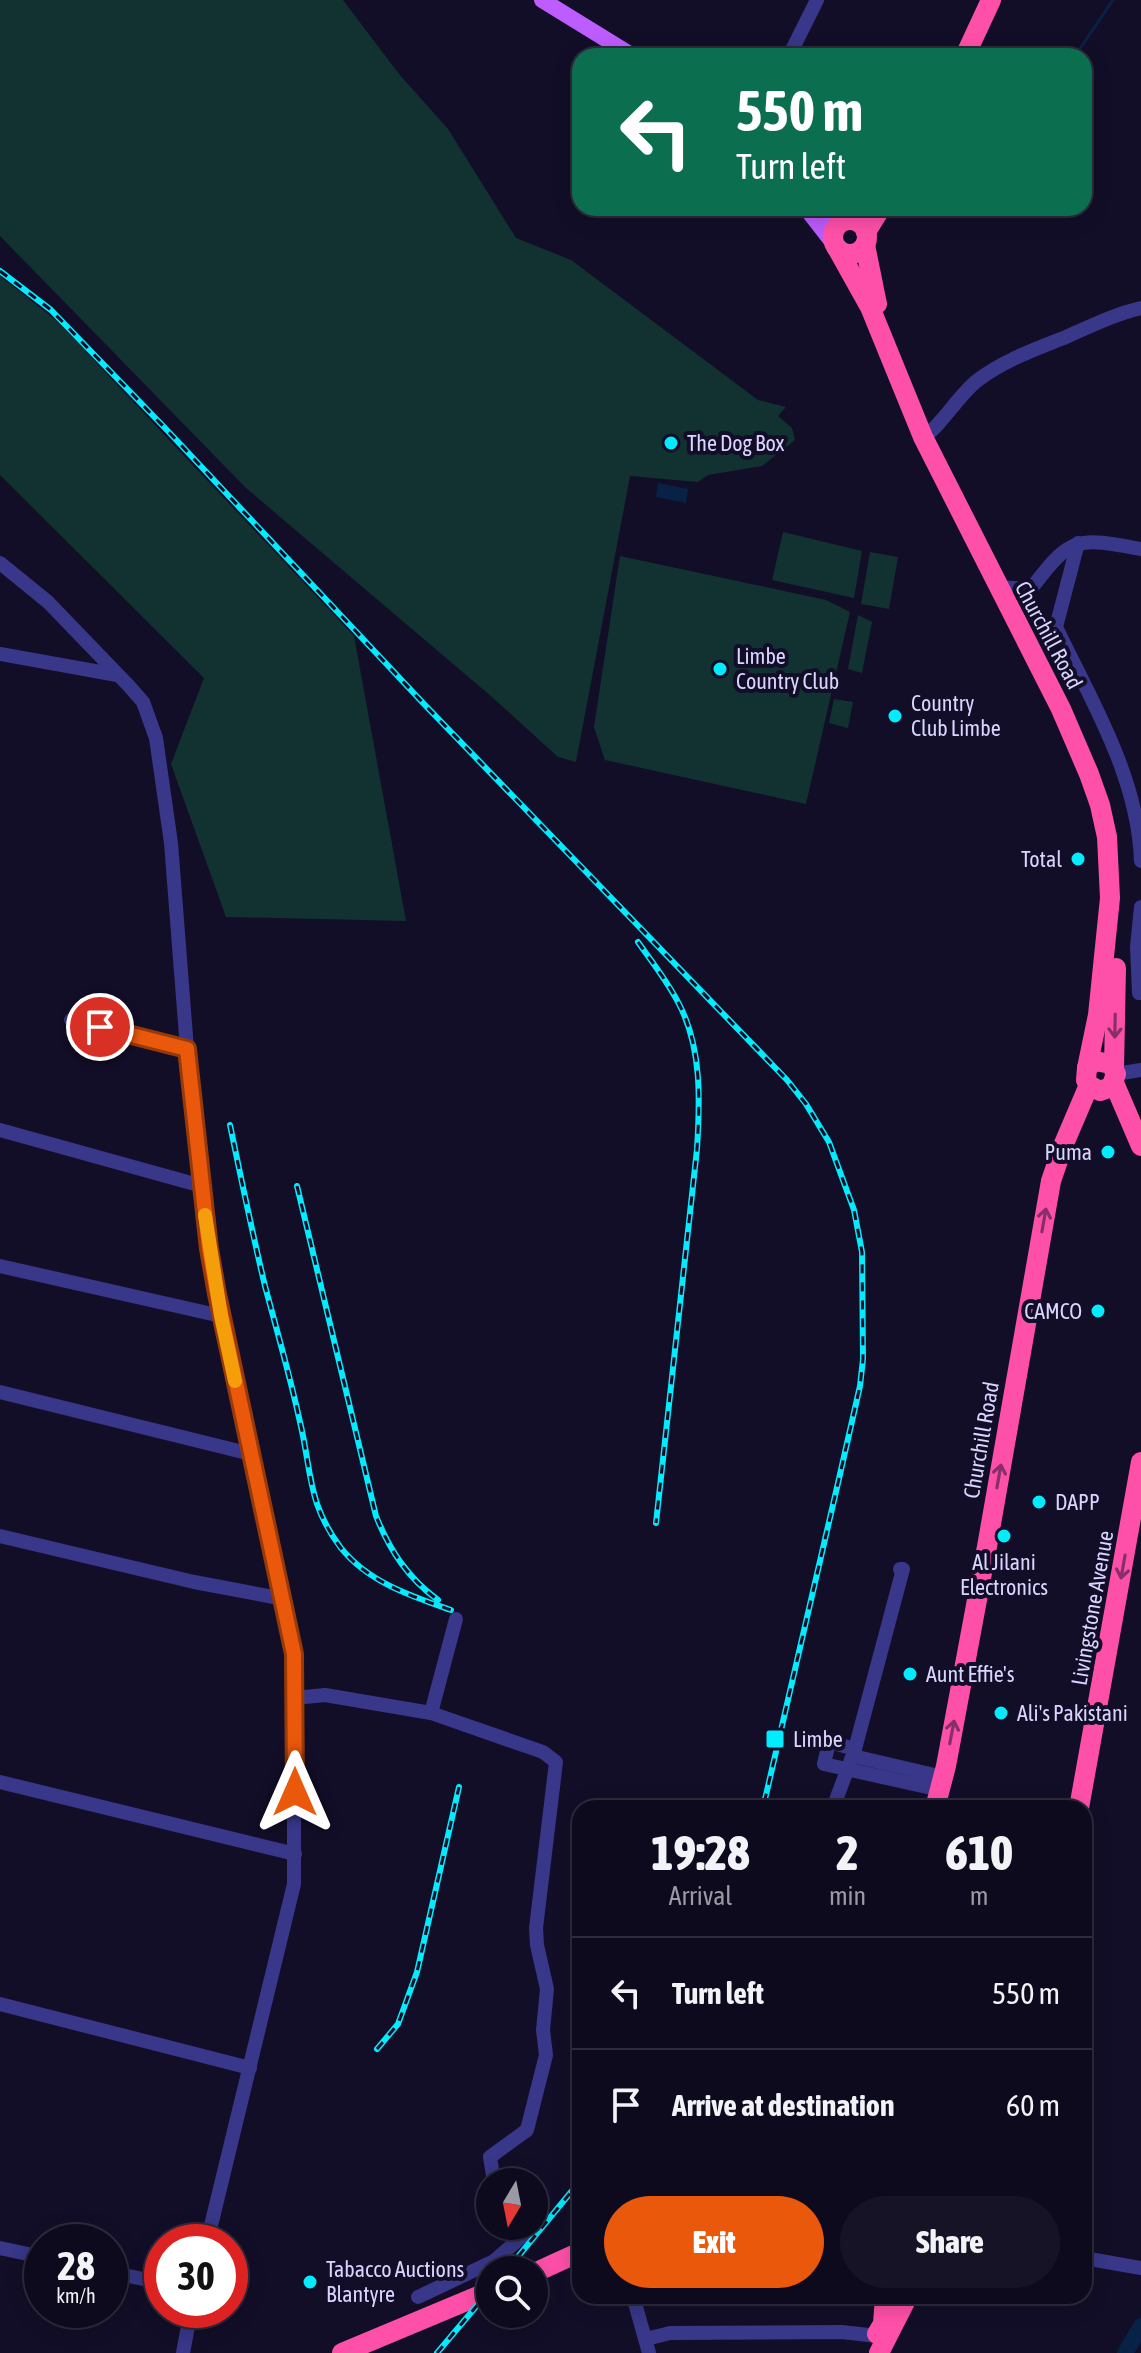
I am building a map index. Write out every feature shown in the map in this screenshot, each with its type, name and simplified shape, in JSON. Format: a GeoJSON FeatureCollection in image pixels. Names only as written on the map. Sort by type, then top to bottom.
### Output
{"type":"FeatureCollection","features":[{"type":"Feature","properties":{"kind":"highway"},"geometry":{"type":"LineString","coordinates":[[969,48],[991,0]]}},
{"type":"Feature","properties":{"kind":"highway"},"geometry":{"type":"LineString","coordinates":[[853,216],[833,234],[836,246],[848,254],[861,250],[877,216]]}},
{"type":"Feature","properties":{"kind":"highway"},"geometry":{"type":"LineString","coordinates":[[844,221],[857,221],[865,238]]}},
{"type":"Feature","properties":{"kind":"highway","name":"Churchill Road"},"geometry":{"type":"LineString","coordinates":[[865,238],[877,306],[927,435]]}},
{"type":"Feature","properties":{"kind":"highway","name":"Churchill Road"},"geometry":{"type":"LineString","coordinates":[[836,246],[870,307],[927,435],[1098,771],[1108,803],[1117,873],[1115,1075]]}},
{"type":"Feature","properties":{"kind":"highway","name":"Churchill Road"},"geometry":{"type":"LineString","coordinates":[[939,1792],[988,1541],[1051,1181],[1088,1077],[1106,957],[1110,898],[1107,837],[1100,805],[1084,761],[1004,587]]}},
{"type":"Feature","properties":{"kind":"highway"},"geometry":{"type":"LineString","coordinates":[[1088,1077],[1095,1061],[1101,1060],[1115,1075],[1141,1146]]}},
{"type":"Feature","properties":{"kind":"highway","name":"Livingstone Avenue"},"geometry":{"type":"LineString","coordinates":[[1081,1800],[1141,1462]]}},
{"type":"Feature","properties":{"kind":"highway"},"geometry":{"type":"LineString","coordinates":[[548,2267],[572,2256]]}},
{"type":"Feature","properties":{"kind":"highway"},"geometry":{"type":"LineString","coordinates":[[342,2353],[476,2297]]}},
{"type":"Feature","properties":{"kind":"highway"},"geometry":{"type":"LineString","coordinates":[[876,2341],[886,2304]]}},
{"type":"Feature","properties":{"kind":"highway"},"geometry":{"type":"LineString","coordinates":[[876,2341],[902,2304]]}},
{"type":"Feature","properties":{"kind":"main road"},"geometry":{"type":"LineString","coordinates":[[542,0],[563,5],[622,48]]}},
{"type":"Feature","properties":{"kind":"main road"},"geometry":{"type":"LineString","coordinates":[[812,216],[836,246]]}},
{"type":"Feature","properties":{"kind":"main road"},"geometry":{"type":"LineString","coordinates":[[834,216],[844,221]]}},
{"type":"Feature","properties":{"kind":"street"},"geometry":{"type":"LineString","coordinates":[[793,48],[817,0]]}},
{"type":"Feature","properties":{"kind":"street"},"geometry":{"type":"LineString","coordinates":[[927,435],[959,396],[1004,363],[1141,308]]}},
{"type":"Feature","properties":{"kind":"street"},"geometry":{"type":"LineString","coordinates":[[1004,587],[1031,589],[1053,558],[1078,543],[1104,542],[1141,549]]}},
{"type":"Feature","properties":{"kind":"street"},"geometry":{"type":"LineString","coordinates":[[1078,543],[1056,627],[1110,738],[1133,800],[1140,831],[1141,861]]}},
{"type":"Feature","properties":{"kind":"street"},"geometry":{"type":"LineString","coordinates":[[0,563],[48,602],[143,702],[156,738],[171,843],[187,1049],[202,1186],[221,1316],[294,1654],[294,1884],[211,2224]]}},
{"type":"Feature","properties":{"kind":"street"},"geometry":{"type":"LineString","coordinates":[[0,654],[117,675]]}},
{"type":"Feature","properties":{"kind":"street"},"geometry":{"type":"LineString","coordinates":[[1139,993],[1137,947],[1141,907]]}},
{"type":"Feature","properties":{"kind":"street"},"geometry":{"type":"LineString","coordinates":[[71,1020],[187,1049]]}},
{"type":"Feature","properties":{"kind":"street"},"geometry":{"type":"LineString","coordinates":[[1115,1075],[1141,1070]]}},
{"type":"Feature","properties":{"kind":"street"},"geometry":{"type":"LineString","coordinates":[[0,1130],[202,1186]]}},
{"type":"Feature","properties":{"kind":"street"},"geometry":{"type":"LineString","coordinates":[[0,1266],[221,1316]]}},
{"type":"Feature","properties":{"kind":"street"},"geometry":{"type":"LineString","coordinates":[[0,1392],[251,1454]]}},
{"type":"Feature","properties":{"kind":"street"},"geometry":{"type":"LineString","coordinates":[[0,1536],[194,1582],[284,1599]]}},
{"type":"Feature","properties":{"kind":"street"},"geometry":{"type":"LineString","coordinates":[[836,1800],[852,1758],[903,1569],[900,1569]]}},
{"type":"Feature","properties":{"kind":"street"},"geometry":{"type":"LineString","coordinates":[[431,1713],[456,1619]]}},
{"type":"Feature","properties":{"kind":"street"},"geometry":{"type":"LineString","coordinates":[[295,1698],[325,1695],[431,1713],[543,1752],[556,1762],[536,1928],[547,1989],[543,2030],[546,2055],[527,2130],[490,2157],[492,2168]]}},
{"type":"Feature","properties":{"kind":"street"},"geometry":{"type":"LineString","coordinates":[[852,1758],[939,1792]]}},
{"type":"Feature","properties":{"kind":"street"},"geometry":{"type":"LineString","coordinates":[[0,1782],[295,1854]]}},
{"type":"Feature","properties":{"kind":"street"},"geometry":{"type":"LineString","coordinates":[[0,2004],[250,2068]]}},
{"type":"Feature","properties":{"kind":"street"},"geometry":{"type":"LineString","coordinates":[[418,2297],[494,2261],[518,2240]]}},
{"type":"Feature","properties":{"kind":"street"},"geometry":{"type":"LineString","coordinates":[[0,2248],[24,2253]]}},
{"type":"Feature","properties":{"kind":"street"},"geometry":{"type":"LineString","coordinates":[[1092,2260],[1141,2268]]}},
{"type":"Feature","properties":{"kind":"street"},"geometry":{"type":"LineString","coordinates":[[635,2304],[648,2346],[670,2333],[842,2332],[876,2341]]}},
{"type":"Feature","properties":{"kind":"street"},"geometry":{"type":"LineString","coordinates":[[183,2353],[188,2328]]}},
{"type":"Feature","properties":{"kind":"green space"},"geometry":{"type":"Polygon","coordinates":[[[0,0],[343,0],[399,74],[448,129],[516,238],[571,260],[758,400],[786,407],[778,416],[792,428],[795,440],[762,466],[708,475],[698,482],[630,476],[576,762],[558,757],[246,488],[0,236],[0,0]]]}},
{"type":"Feature","properties":{"kind":"green space"},"geometry":{"type":"Polygon","coordinates":[[[0,276],[57,321],[354,636],[406,921],[226,917],[171,764],[204,678],[0,475],[0,276]]]}},
{"type":"Feature","properties":{"kind":"green space"},"geometry":{"type":"Polygon","coordinates":[[[783,532],[862,551],[854,598],[772,580],[783,532]]]}},
{"type":"Feature","properties":{"kind":"green space"},"geometry":{"type":"Polygon","coordinates":[[[870,552],[898,557],[889,609],[861,604],[870,552]]]}},
{"type":"Feature","properties":{"kind":"green space","name":"Limbe Country Club"},"geometry":{"type":"Polygon","coordinates":[[[620,556],[826,600],[850,612],[806,804],[605,760],[594,727],[620,556]]]}},
{"type":"Feature","properties":{"kind":"green space"},"geometry":{"type":"Polygon","coordinates":[[[858,615],[872,622],[862,673],[848,669],[858,615]]]}},
{"type":"Feature","properties":{"kind":"green space"},"geometry":{"type":"Polygon","coordinates":[[[834,699],[853,702],[848,728],[829,723],[834,699]]]}},
{"type":"Feature","properties":{"kind":"water"},"geometry":{"type":"Polygon","coordinates":[[[658,483],[688,489],[686,503],[656,497],[658,483]]]}},
{"type":"Feature","properties":{"kind":"waterway"},"geometry":{"type":"LineString","coordinates":[[1080,48],[1113,0]]}},
{"type":"Feature","properties":{"kind":"waterway"},"geometry":{"type":"LineString","coordinates":[[1125,2353],[1141,2326]]}},
{"type":"Feature","properties":{"kind":"railway"},"geometry":{"type":"LineString","coordinates":[[0,271],[51,310],[424,704],[787,1080],[829,1142],[854,1210],[862,1252],[863,1359],[860,1386],[765,1800]]}},
{"type":"Feature","properties":{"kind":"railway"},"geometry":{"type":"LineString","coordinates":[[638,942],[670,988],[686,1021],[696,1057],[699,1094],[697,1149],[656,1523]]}},
{"type":"Feature","properties":{"kind":"railway"},"geometry":{"type":"LineString","coordinates":[[230,1125],[260,1266],[296,1405],[312,1487],[322,1516],[341,1548],[364,1570],[391,1586],[451,1610]]}},
{"type":"Feature","properties":{"kind":"railway"},"geometry":{"type":"LineString","coordinates":[[297,1186],[376,1516],[401,1563],[438,1600]]}},
{"type":"Feature","properties":{"kind":"railway"},"geometry":{"type":"LineString","coordinates":[[377,2049],[398,2024],[417,1972],[459,1787]]}},
{"type":"Feature","properties":{"kind":"railway"},"geometry":{"type":"LineString","coordinates":[[518,2256],[572,2191]]}},
{"type":"Feature","properties":{"kind":"railway"},"geometry":{"type":"LineString","coordinates":[[437,2353],[476,2307]]}},
{"type":"Feature","properties":{"kind":"slow traffic"},"geometry":{"type":"LineString","coordinates":[[205,1215],[235,1381]]}},
{"type":"Feature","properties":{"kind":"place","name":"The Dog Box"},"geometry":{"type":"Point","coordinates":[671,443]}},
{"type":"Feature","properties":{"kind":"place","name":"Limbe Country Club"},"geometry":{"type":"Point","coordinates":[720,669]}},
{"type":"Feature","properties":{"kind":"place","name":"Country Club Limbe"},"geometry":{"type":"Point","coordinates":[895,716]}},
{"type":"Feature","properties":{"kind":"place","name":"Total"},"geometry":{"type":"Point","coordinates":[1078,859]}},
{"type":"Feature","properties":{"kind":"place","name":"Puma"},"geometry":{"type":"Point","coordinates":[1108,1152]}},
{"type":"Feature","properties":{"kind":"place","name":"CAMCO"},"geometry":{"type":"Point","coordinates":[1098,1311]}},
{"type":"Feature","properties":{"kind":"place","name":"DAPP"},"geometry":{"type":"Point","coordinates":[1039,1502]}},
{"type":"Feature","properties":{"kind":"place","name":"Al Jilani Electronics"},"geometry":{"type":"Point","coordinates":[1004,1536]}},
{"type":"Feature","properties":{"kind":"place","name":"Aunt Effie's"},"geometry":{"type":"Point","coordinates":[910,1674]}},
{"type":"Feature","properties":{"kind":"place","name":"Ali's Pakistani"},"geometry":{"type":"Point","coordinates":[1001,1713]}},
{"type":"Feature","properties":{"kind":"place","name":"Limbe"},"geometry":{"type":"Point","coordinates":[775,1739]}},
{"type":"Feature","properties":{"kind":"place","name":"Tabacco Auctions Blantyre"},"geometry":{"type":"Point","coordinates":[310,2282]}},
{"type":"Feature","properties":{"kind":"route"},"geometry":{"type":"LineString","coordinates":[[100,1027],[187,1049],[209,1249],[294,1654],[295,1792]]}}]}
